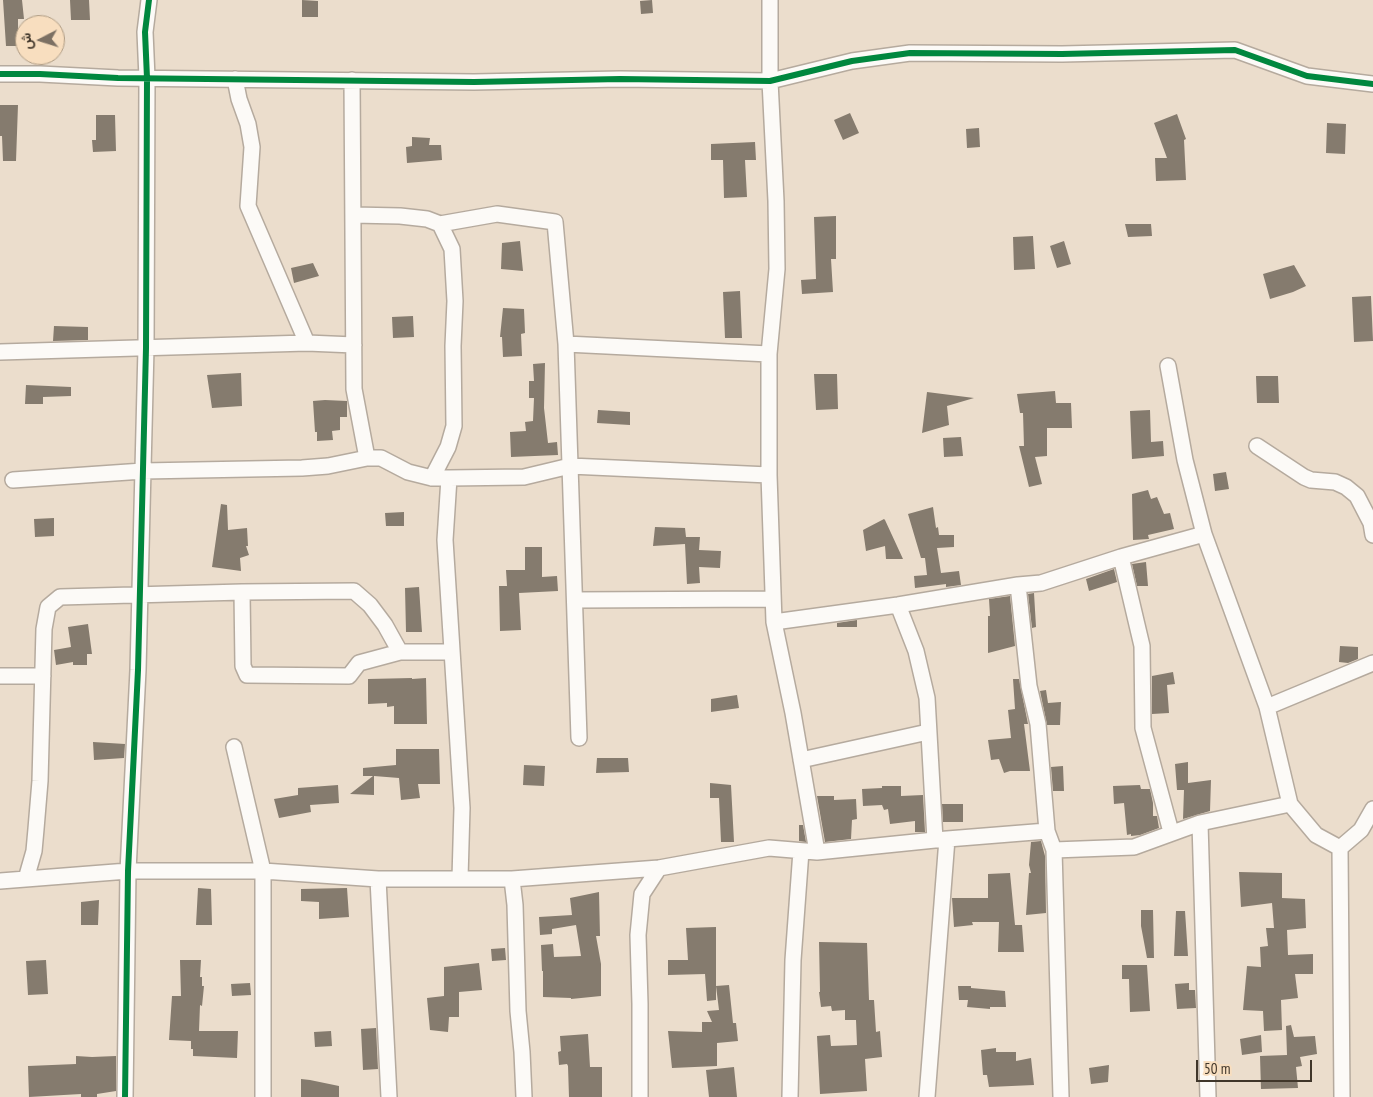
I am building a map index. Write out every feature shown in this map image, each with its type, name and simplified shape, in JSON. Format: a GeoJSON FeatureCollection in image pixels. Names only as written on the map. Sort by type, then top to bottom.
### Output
{"type":"FeatureCollection","features":[{"type":"Feature","properties":{"kind":"street"},"geometry":{"type":"LineString","coordinates":[[125,1097],[128,871],[138,670],[146,348],[147,78],[145,32],[149,0]]}},
{"type":"Feature","properties":{"kind":"street"},"geometry":{"type":"LineString","coordinates":[[770,0],[770,81],[776,201],[777,269],[769,354],[769,475],[774,622],[817,852]]}},
{"type":"Feature","properties":{"kind":"street"},"geometry":{"type":"LineString","coordinates":[[0,74],[147,78],[474,82],[620,79],[770,81],[852,61],[910,53],[1062,54],[1235,50],[1307,76],[1373,84]]}},
{"type":"Feature","properties":{"kind":"street"},"geometry":{"type":"LineString","coordinates":[[235,79],[239,99],[248,124],[252,148],[248,206],[307,343]]}},
{"type":"Feature","properties":{"kind":"street"},"geometry":{"type":"LineString","coordinates":[[352,80],[354,389],[367,458]]}},
{"type":"Feature","properties":{"kind":"street"},"geometry":{"type":"LineString","coordinates":[[353,216],[400,216],[427,219],[440,224],[497,214],[555,222],[566,344],[579,738]]}},
{"type":"Feature","properties":{"kind":"street"},"geometry":{"type":"LineString","coordinates":[[432,478],[448,447],[454,426],[453,346],[455,301],[452,249],[440,224]]}},
{"type":"Feature","properties":{"kind":"street"},"geometry":{"type":"LineString","coordinates":[[0,352],[307,343],[354,345]]}},
{"type":"Feature","properties":{"kind":"street"},"geometry":{"type":"LineString","coordinates":[[566,344],[769,354]]}},
{"type":"Feature","properties":{"kind":"street"},"geometry":{"type":"LineString","coordinates":[[1168,366],[1185,460],[1204,534],[1267,707],[1290,804],[1316,836],[1340,848]]}},
{"type":"Feature","properties":{"kind":"street"},"geometry":{"type":"LineString","coordinates":[[1257,446],[1304,477],[1311,480],[1335,482],[1346,487],[1357,496],[1371,524],[1373,535]]}},
{"type":"Feature","properties":{"kind":"street"},"geometry":{"type":"LineString","coordinates":[[13,480],[143,470],[302,468],[328,466],[367,458],[381,458],[408,472],[432,478],[524,477],[570,466],[769,475]]}},
{"type":"Feature","properties":{"kind":"street"},"geometry":{"type":"LineString","coordinates":[[449,478],[445,540],[462,808],[460,878]]}},
{"type":"Feature","properties":{"kind":"street"},"geometry":{"type":"LineString","coordinates":[[774,622],[898,605],[1018,584],[1041,583],[1204,534]]}},
{"type":"Feature","properties":{"kind":"street"},"geometry":{"type":"LineString","coordinates":[[1121,558],[1142,646],[1143,728],[1171,832]]}},
{"type":"Feature","properties":{"kind":"street"},"geometry":{"type":"LineString","coordinates":[[1018,584],[1029,686],[1038,724],[1047,831],[1054,850],[1061,1097]]}},
{"type":"Feature","properties":{"kind":"street"},"geometry":{"type":"LineString","coordinates":[[26,879],[34,851],[36,829],[44,629],[48,607],[60,597],[354,591],[370,605],[385,625],[400,652]]}},
{"type":"Feature","properties":{"kind":"street"},"geometry":{"type":"LineString","coordinates":[[242,592],[243,666],[246,675],[349,676],[359,664],[400,652],[451,652]]}},
{"type":"Feature","properties":{"kind":"street"},"geometry":{"type":"LineString","coordinates":[[575,600],[773,599]]}},
{"type":"Feature","properties":{"kind":"street"},"geometry":{"type":"LineString","coordinates":[[898,605],[916,651],[927,698],[928,732],[941,840],[927,1097]]}},
{"type":"Feature","properties":{"kind":"street"},"geometry":{"type":"LineString","coordinates":[[1267,707],[1373,663]]}},
{"type":"Feature","properties":{"kind":"street"},"geometry":{"type":"LineString","coordinates":[[0,676],[43,676]]}},
{"type":"Feature","properties":{"kind":"street"},"geometry":{"type":"LineString","coordinates":[[801,760],[928,732]]}},
{"type":"Feature","properties":{"kind":"street"},"geometry":{"type":"LineString","coordinates":[[234,748],[263,870],[263,1097]]}},
{"type":"Feature","properties":{"kind":"street"},"geometry":{"type":"LineString","coordinates":[[1054,850],[1134,847],[1200,823],[1290,804]]}},
{"type":"Feature","properties":{"kind":"street"},"geometry":{"type":"LineString","coordinates":[[1342,1097],[1340,848],[1361,830],[1373,809]]}},
{"type":"Feature","properties":{"kind":"street"},"geometry":{"type":"LineString","coordinates":[[1200,823],[1208,1097]]}},
{"type":"Feature","properties":{"kind":"street"},"geometry":{"type":"LineString","coordinates":[[0,881],[128,871],[263,870],[378,878],[512,879],[658,868],[769,848],[817,852],[1047,831]]}},
{"type":"Feature","properties":{"kind":"street"},"geometry":{"type":"LineString","coordinates":[[790,1097],[793,960],[801,851]]}},
{"type":"Feature","properties":{"kind":"street"},"geometry":{"type":"LineString","coordinates":[[640,1097],[638,935],[642,894],[658,868]]}},
{"type":"Feature","properties":{"kind":"street"},"geometry":{"type":"LineString","coordinates":[[378,878],[389,1097]]}},
{"type":"Feature","properties":{"kind":"street"},"geometry":{"type":"LineString","coordinates":[[512,879],[515,905],[518,1011],[524,1097]]}},
{"type":"Feature","properties":{"kind":"building"},"geometry":{"type":"Polygon","coordinates":[[[3,0],[22,0],[24,15],[15,15],[15,46],[6,46],[3,0]]]}},
{"type":"Feature","properties":{"kind":"building"},"geometry":{"type":"Polygon","coordinates":[[[70,0],[89,0],[90,20],[71,20],[70,0]]]}},
{"type":"Feature","properties":{"kind":"building"},"geometry":{"type":"Polygon","coordinates":[[[302,0],[318,1],[318,17],[302,17],[302,0]]]}},
{"type":"Feature","properties":{"kind":"building"},"geometry":{"type":"Polygon","coordinates":[[[652,0],[653,13],[641,14],[640,1],[652,0]]]}},
{"type":"Feature","properties":{"kind":"building"},"geometry":{"type":"Polygon","coordinates":[[[0,105],[18,105],[16,161],[3,161],[2,136],[0,136],[0,105]]]}},
{"type":"Feature","properties":{"kind":"building"},"geometry":{"type":"Polygon","coordinates":[[[850,113],[859,133],[843,140],[834,120],[850,113]]]}},
{"type":"Feature","properties":{"kind":"building"},"geometry":{"type":"Polygon","coordinates":[[[1177,114],[1186,139],[1184,140],[1186,180],[1156,181],[1155,158],[1167,158],[1154,123],[1177,114]]]}},
{"type":"Feature","properties":{"kind":"building"},"geometry":{"type":"Polygon","coordinates":[[[96,115],[115,115],[116,151],[93,152],[92,140],[96,140],[96,115]]]}},
{"type":"Feature","properties":{"kind":"building"},"geometry":{"type":"Polygon","coordinates":[[[1327,123],[1346,124],[1345,154],[1326,153],[1327,123]]]}},
{"type":"Feature","properties":{"kind":"building"},"geometry":{"type":"Polygon","coordinates":[[[979,128],[980,147],[967,148],[966,129],[979,128]]]}},
{"type":"Feature","properties":{"kind":"building"},"geometry":{"type":"Polygon","coordinates":[[[412,137],[430,138],[429,145],[441,145],[442,160],[407,163],[406,147],[412,146],[412,137]]]}},
{"type":"Feature","properties":{"kind":"building"},"geometry":{"type":"Polygon","coordinates":[[[755,142],[756,160],[745,160],[747,197],[724,198],[723,160],[711,160],[711,144],[755,142]]]}},
{"type":"Feature","properties":{"kind":"building"},"geometry":{"type":"Polygon","coordinates":[[[836,216],[836,259],[831,259],[833,292],[802,294],[801,280],[816,279],[814,217],[836,216]]]}},
{"type":"Feature","properties":{"kind":"building"},"geometry":{"type":"Polygon","coordinates":[[[1125,224],[1151,224],[1152,236],[1128,237],[1125,224]]]}},
{"type":"Feature","properties":{"kind":"building"},"geometry":{"type":"Polygon","coordinates":[[[1033,236],[1035,269],[1014,270],[1013,237],[1033,236]]]}},
{"type":"Feature","properties":{"kind":"building"},"geometry":{"type":"Polygon","coordinates":[[[520,241],[523,271],[501,269],[502,243],[520,241]]]}},
{"type":"Feature","properties":{"kind":"building"},"geometry":{"type":"Polygon","coordinates":[[[1064,241],[1071,264],[1057,268],[1050,246],[1064,241]]]}},
{"type":"Feature","properties":{"kind":"building"},"geometry":{"type":"Polygon","coordinates":[[[313,263],[319,276],[294,283],[291,268],[313,263]]]}},
{"type":"Feature","properties":{"kind":"building"},"geometry":{"type":"Polygon","coordinates":[[[1294,265],[1306,286],[1270,299],[1263,274],[1294,265]]]}},
{"type":"Feature","properties":{"kind":"building"},"geometry":{"type":"Polygon","coordinates":[[[740,291],[742,338],[725,338],[723,292],[740,291]]]}},
{"type":"Feature","properties":{"kind":"building"},"geometry":{"type":"Polygon","coordinates":[[[1371,296],[1373,341],[1354,342],[1352,297],[1371,296]]]}},
{"type":"Feature","properties":{"kind":"building"},"geometry":{"type":"Polygon","coordinates":[[[503,308],[524,309],[525,333],[521,334],[522,356],[503,357],[502,337],[500,337],[503,308]]]}},
{"type":"Feature","properties":{"kind":"building"},"geometry":{"type":"Polygon","coordinates":[[[413,316],[414,337],[393,338],[392,317],[413,316]]]}},
{"type":"Feature","properties":{"kind":"building"},"geometry":{"type":"Polygon","coordinates":[[[54,326],[88,327],[88,340],[53,341],[54,326]]]}},
{"type":"Feature","properties":{"kind":"building"},"geometry":{"type":"Polygon","coordinates":[[[545,363],[544,408],[548,443],[557,442],[558,455],[511,457],[510,432],[526,431],[525,422],[533,421],[534,398],[529,398],[529,381],[534,381],[533,364],[545,363]]]}},
{"type":"Feature","properties":{"kind":"building"},"geometry":{"type":"Polygon","coordinates":[[[241,373],[242,406],[212,408],[207,375],[241,373]]]}},
{"type":"Feature","properties":{"kind":"building"},"geometry":{"type":"Polygon","coordinates":[[[814,374],[837,374],[838,409],[816,410],[814,374]]]}},
{"type":"Feature","properties":{"kind":"building"},"geometry":{"type":"Polygon","coordinates":[[[1256,376],[1278,376],[1279,403],[1257,403],[1256,376]]]}},
{"type":"Feature","properties":{"kind":"building"},"geometry":{"type":"Polygon","coordinates":[[[26,385],[71,387],[71,396],[43,397],[43,404],[25,404],[26,385]]]}},
{"type":"Feature","properties":{"kind":"building"},"geometry":{"type":"Polygon","coordinates":[[[1055,391],[1056,403],[1071,403],[1072,428],[1047,428],[1047,456],[1035,457],[1042,484],[1029,487],[1019,446],[1024,446],[1023,413],[1020,413],[1017,394],[1055,391]]]}},
{"type":"Feature","properties":{"kind":"building"},"geometry":{"type":"Polygon","coordinates":[[[927,392],[974,398],[947,406],[949,425],[922,433],[927,392]]]}},
{"type":"Feature","properties":{"kind":"building"},"geometry":{"type":"Polygon","coordinates":[[[313,401],[347,401],[347,417],[340,417],[340,430],[332,431],[333,440],[317,441],[313,401]]]}},
{"type":"Feature","properties":{"kind":"building"},"geometry":{"type":"Polygon","coordinates":[[[598,410],[630,412],[630,425],[597,423],[598,410]]]}},
{"type":"Feature","properties":{"kind":"building"},"geometry":{"type":"Polygon","coordinates":[[[1150,410],[1151,442],[1163,441],[1164,456],[1132,459],[1130,411],[1150,410]]]}},
{"type":"Feature","properties":{"kind":"building"},"geometry":{"type":"Polygon","coordinates":[[[961,437],[963,456],[944,457],[943,438],[961,437]]]}},
{"type":"Feature","properties":{"kind":"building"},"geometry":{"type":"Polygon","coordinates":[[[1226,472],[1229,489],[1215,491],[1213,474],[1226,472]]]}},
{"type":"Feature","properties":{"kind":"building"},"geometry":{"type":"Polygon","coordinates":[[[1148,490],[1151,499],[1157,497],[1164,514],[1170,513],[1174,529],[1148,535],[1149,539],[1133,540],[1132,494],[1148,490]]]}},
{"type":"Feature","properties":{"kind":"building"},"geometry":{"type":"Polygon","coordinates":[[[221,504],[227,505],[228,530],[247,528],[248,546],[246,546],[249,555],[240,558],[241,571],[212,567],[221,504]]]}},
{"type":"Feature","properties":{"kind":"building"},"geometry":{"type":"Polygon","coordinates":[[[933,507],[939,535],[954,535],[954,547],[937,548],[941,573],[959,571],[961,585],[946,587],[946,584],[915,588],[914,576],[927,575],[925,558],[921,558],[908,514],[933,507]]]}},
{"type":"Feature","properties":{"kind":"building"},"geometry":{"type":"Polygon","coordinates":[[[404,512],[404,526],[386,526],[385,513],[404,512]]]}},
{"type":"Feature","properties":{"kind":"building"},"geometry":{"type":"Polygon","coordinates":[[[54,518],[54,536],[35,537],[34,519],[54,518]]]}},
{"type":"Feature","properties":{"kind":"building"},"geometry":{"type":"Polygon","coordinates":[[[884,519],[903,559],[886,559],[885,546],[866,551],[863,530],[884,519]]]}},
{"type":"Feature","properties":{"kind":"building"},"geometry":{"type":"Polygon","coordinates":[[[655,527],[685,528],[686,537],[700,537],[699,550],[721,551],[720,568],[699,567],[700,583],[687,584],[685,544],[653,546],[655,527]]]}},
{"type":"Feature","properties":{"kind":"building"},"geometry":{"type":"Polygon","coordinates":[[[525,547],[542,547],[542,577],[557,576],[558,591],[519,593],[521,630],[500,631],[499,586],[507,586],[506,570],[525,570],[525,547]]]}},
{"type":"Feature","properties":{"kind":"building"},"geometry":{"type":"Polygon","coordinates":[[[1146,562],[1148,586],[1137,586],[1132,564],[1146,562]]]}},
{"type":"Feature","properties":{"kind":"building"},"geometry":{"type":"Polygon","coordinates":[[[1114,569],[1117,582],[1089,591],[1086,579],[1114,569]]]}},
{"type":"Feature","properties":{"kind":"building"},"geometry":{"type":"Polygon","coordinates":[[[419,587],[422,632],[406,632],[405,588],[419,587]]]}},
{"type":"Feature","properties":{"kind":"building"},"geometry":{"type":"Polygon","coordinates":[[[1034,593],[1036,627],[1032,628],[1028,594],[1034,593]]]}},
{"type":"Feature","properties":{"kind":"building"},"geometry":{"type":"Polygon","coordinates":[[[1010,596],[1015,646],[988,653],[989,599],[1010,596]]]}},
{"type":"Feature","properties":{"kind":"building"},"geometry":{"type":"Polygon","coordinates":[[[857,620],[857,627],[837,627],[837,623],[857,620]]]}},
{"type":"Feature","properties":{"kind":"building"},"geometry":{"type":"Polygon","coordinates":[[[88,624],[92,654],[87,654],[87,665],[73,665],[73,662],[56,665],[54,650],[71,647],[68,627],[88,624]]]}},
{"type":"Feature","properties":{"kind":"building"},"geometry":{"type":"Polygon","coordinates":[[[1340,646],[1358,647],[1358,659],[1348,663],[1339,662],[1340,646]]]}},
{"type":"Feature","properties":{"kind":"building"},"geometry":{"type":"Polygon","coordinates":[[[1173,672],[1175,684],[1167,685],[1169,713],[1152,714],[1152,676],[1173,672]]]}},
{"type":"Feature","properties":{"kind":"building"},"geometry":{"type":"Polygon","coordinates":[[[426,678],[427,724],[394,724],[394,706],[387,707],[387,703],[368,704],[368,679],[426,678]]]}},
{"type":"Feature","properties":{"kind":"building"},"geometry":{"type":"Polygon","coordinates":[[[1013,679],[1019,679],[1028,724],[1024,724],[1030,771],[1010,771],[1004,773],[999,759],[991,760],[988,740],[1011,738],[1008,710],[1015,709],[1013,679]]]}},
{"type":"Feature","properties":{"kind":"building"},"geometry":{"type":"Polygon","coordinates":[[[1046,690],[1048,703],[1061,702],[1060,725],[1047,725],[1040,691],[1046,690]]]}},
{"type":"Feature","properties":{"kind":"building"},"geometry":{"type":"Polygon","coordinates":[[[737,695],[739,708],[711,712],[711,699],[737,695]]]}},
{"type":"Feature","properties":{"kind":"building"},"geometry":{"type":"Polygon","coordinates":[[[93,742],[125,744],[124,758],[94,760],[93,742]]]}},
{"type":"Feature","properties":{"kind":"building"},"geometry":{"type":"Polygon","coordinates":[[[396,749],[439,749],[440,784],[418,784],[420,798],[401,800],[399,778],[374,776],[374,795],[350,794],[373,776],[363,776],[363,768],[396,765],[396,749]]]}},
{"type":"Feature","properties":{"kind":"building"},"geometry":{"type":"Polygon","coordinates":[[[597,758],[628,758],[629,772],[596,773],[597,758]]]}},
{"type":"Feature","properties":{"kind":"building"},"geometry":{"type":"Polygon","coordinates":[[[1188,762],[1188,783],[1211,780],[1210,811],[1183,819],[1184,790],[1177,790],[1175,764],[1188,762]]]}},
{"type":"Feature","properties":{"kind":"building"},"geometry":{"type":"Polygon","coordinates":[[[524,765],[545,766],[544,786],[523,785],[524,765]]]}},
{"type":"Feature","properties":{"kind":"building"},"geometry":{"type":"Polygon","coordinates":[[[1063,766],[1064,791],[1053,791],[1051,767],[1063,766]]]}},
{"type":"Feature","properties":{"kind":"building"},"geometry":{"type":"Polygon","coordinates":[[[710,783],[731,785],[734,842],[721,842],[719,798],[710,798],[710,783]]]}},
{"type":"Feature","properties":{"kind":"building"},"geometry":{"type":"Polygon","coordinates":[[[338,785],[339,803],[310,805],[311,812],[279,818],[274,799],[298,795],[298,788],[338,785]]]}},
{"type":"Feature","properties":{"kind":"building"},"geometry":{"type":"Polygon","coordinates":[[[1140,785],[1141,789],[1150,789],[1153,816],[1157,816],[1159,828],[1140,835],[1131,836],[1131,834],[1127,835],[1124,803],[1114,804],[1113,786],[1140,785]]]}},
{"type":"Feature","properties":{"kind":"building"},"geometry":{"type":"Polygon","coordinates":[[[882,786],[901,786],[901,796],[923,795],[925,832],[915,832],[915,821],[890,824],[888,809],[884,810],[882,805],[863,806],[862,789],[882,788],[882,786]]]}},
{"type":"Feature","properties":{"kind":"building"},"geometry":{"type":"Polygon","coordinates":[[[817,796],[834,796],[834,800],[856,799],[857,819],[852,820],[851,839],[825,842],[817,796]]]}},
{"type":"Feature","properties":{"kind":"building"},"geometry":{"type":"Polygon","coordinates":[[[942,804],[963,804],[963,822],[943,822],[942,804]]]}},
{"type":"Feature","properties":{"kind":"building"},"geometry":{"type":"Polygon","coordinates":[[[799,825],[803,825],[806,842],[799,841],[799,825]]]}},
{"type":"Feature","properties":{"kind":"building"},"geometry":{"type":"Polygon","coordinates":[[[1041,841],[1045,856],[1046,913],[1026,915],[1029,873],[1031,873],[1029,865],[1031,842],[1041,841]]]}},
{"type":"Feature","properties":{"kind":"building"},"geometry":{"type":"Polygon","coordinates":[[[1239,872],[1282,873],[1282,898],[1305,899],[1306,928],[1287,930],[1288,955],[1313,954],[1313,974],[1295,974],[1298,998],[1281,1000],[1282,1030],[1264,1031],[1263,1011],[1243,1010],[1247,966],[1261,967],[1260,947],[1268,946],[1266,928],[1274,928],[1272,903],[1241,907],[1239,872]]]}},
{"type":"Feature","properties":{"kind":"building"},"geometry":{"type":"Polygon","coordinates":[[[1010,873],[1015,925],[1022,925],[1024,952],[998,952],[999,922],[972,922],[973,925],[954,927],[952,898],[988,898],[988,874],[1010,873]]]}},
{"type":"Feature","properties":{"kind":"building"},"geometry":{"type":"Polygon","coordinates":[[[198,888],[211,889],[212,925],[196,925],[198,888]]]}},
{"type":"Feature","properties":{"kind":"building"},"geometry":{"type":"Polygon","coordinates":[[[347,888],[349,917],[319,919],[319,902],[301,901],[301,889],[347,888]]]}},
{"type":"Feature","properties":{"kind":"building"},"geometry":{"type":"Polygon","coordinates":[[[599,892],[600,936],[596,936],[601,964],[601,996],[571,999],[543,997],[541,945],[553,944],[554,957],[581,956],[576,925],[552,929],[552,934],[540,935],[539,917],[572,915],[570,898],[599,892]]]}},
{"type":"Feature","properties":{"kind":"building"},"geometry":{"type":"Polygon","coordinates":[[[99,900],[98,925],[81,925],[81,902],[99,900]]]}},
{"type":"Feature","properties":{"kind":"building"},"geometry":{"type":"Polygon","coordinates":[[[1141,910],[1153,910],[1154,958],[1147,958],[1141,926],[1141,910]]]}},
{"type":"Feature","properties":{"kind":"building"},"geometry":{"type":"Polygon","coordinates":[[[1176,911],[1185,911],[1188,956],[1174,956],[1176,911]]]}},
{"type":"Feature","properties":{"kind":"building"},"geometry":{"type":"Polygon","coordinates":[[[716,927],[716,1000],[707,1001],[705,974],[668,975],[668,960],[688,960],[686,928],[716,927]]]}},
{"type":"Feature","properties":{"kind":"building"},"geometry":{"type":"Polygon","coordinates":[[[819,942],[867,943],[869,1000],[874,1000],[876,1032],[880,1031],[882,1057],[865,1059],[867,1091],[820,1094],[817,1036],[830,1035],[831,1046],[857,1045],[856,1020],[845,1020],[845,1010],[832,1011],[831,1006],[821,1007],[819,992],[819,942]]]}},
{"type":"Feature","properties":{"kind":"building"},"geometry":{"type":"Polygon","coordinates":[[[505,948],[506,960],[492,961],[491,949],[505,948]]]}},
{"type":"Feature","properties":{"kind":"building"},"geometry":{"type":"Polygon","coordinates":[[[46,960],[48,994],[28,995],[26,961],[46,960]]]}},
{"type":"Feature","properties":{"kind":"building"},"geometry":{"type":"Polygon","coordinates":[[[180,960],[201,960],[200,977],[202,977],[202,986],[204,986],[202,1006],[200,1005],[199,1031],[238,1031],[237,1058],[193,1056],[191,1041],[169,1040],[172,996],[181,996],[180,960]]]}},
{"type":"Feature","properties":{"kind":"building"},"geometry":{"type":"Polygon","coordinates":[[[479,963],[482,990],[459,992],[459,1017],[449,1017],[448,1032],[430,1030],[427,998],[444,996],[444,967],[479,963]]]}},
{"type":"Feature","properties":{"kind":"building"},"geometry":{"type":"Polygon","coordinates":[[[1122,965],[1147,965],[1150,1011],[1130,1012],[1129,979],[1122,979],[1122,965]]]}},
{"type":"Feature","properties":{"kind":"building"},"geometry":{"type":"Polygon","coordinates":[[[250,983],[251,995],[232,996],[231,984],[250,983]]]}},
{"type":"Feature","properties":{"kind":"building"},"geometry":{"type":"Polygon","coordinates":[[[1189,983],[1189,990],[1195,990],[1196,1008],[1177,1009],[1175,984],[1189,983]]]}},
{"type":"Feature","properties":{"kind":"building"},"geometry":{"type":"Polygon","coordinates":[[[729,985],[733,1023],[736,1023],[738,1041],[717,1043],[717,1066],[672,1068],[668,1031],[702,1032],[702,1022],[712,1022],[707,1011],[719,1010],[716,986],[729,985]]]}},
{"type":"Feature","properties":{"kind":"building"},"geometry":{"type":"Polygon","coordinates":[[[958,986],[1005,991],[1006,1007],[990,1007],[990,1009],[967,1007],[968,1000],[959,1000],[958,986]]]}},
{"type":"Feature","properties":{"kind":"building"},"geometry":{"type":"Polygon","coordinates":[[[1291,1025],[1294,1037],[1315,1036],[1317,1054],[1300,1057],[1302,1066],[1296,1067],[1298,1088],[1261,1089],[1260,1056],[1287,1055],[1286,1026],[1291,1025]]]}},
{"type":"Feature","properties":{"kind":"building"},"geometry":{"type":"Polygon","coordinates":[[[376,1028],[378,1069],[363,1070],[361,1029],[376,1028]]]}},
{"type":"Feature","properties":{"kind":"building"},"geometry":{"type":"Polygon","coordinates":[[[331,1031],[332,1046],[315,1047],[314,1032],[331,1031]]]}},
{"type":"Feature","properties":{"kind":"building"},"geometry":{"type":"Polygon","coordinates":[[[588,1034],[590,1067],[602,1067],[602,1097],[569,1097],[568,1066],[567,1064],[559,1065],[558,1052],[561,1051],[560,1036],[588,1034]]]}},
{"type":"Feature","properties":{"kind":"building"},"geometry":{"type":"Polygon","coordinates":[[[1261,1035],[1262,1052],[1242,1055],[1240,1039],[1261,1035]]]}},
{"type":"Feature","properties":{"kind":"building"},"geometry":{"type":"Polygon","coordinates":[[[996,1048],[996,1052],[1016,1052],[1016,1061],[1031,1058],[1034,1085],[989,1087],[987,1075],[983,1075],[981,1050],[996,1048]]]}},
{"type":"Feature","properties":{"kind":"building"},"geometry":{"type":"Polygon","coordinates":[[[76,1056],[116,1056],[116,1091],[97,1094],[97,1097],[81,1097],[81,1094],[29,1097],[28,1066],[76,1064],[76,1056]]]}},
{"type":"Feature","properties":{"kind":"building"},"geometry":{"type":"Polygon","coordinates":[[[1109,1065],[1108,1082],[1091,1084],[1089,1068],[1109,1065]]]}},
{"type":"Feature","properties":{"kind":"building"},"geometry":{"type":"Polygon","coordinates":[[[734,1067],[737,1097],[709,1097],[706,1070],[734,1067]]]}},
{"type":"Feature","properties":{"kind":"building"},"geometry":{"type":"Polygon","coordinates":[[[301,1079],[339,1086],[339,1097],[301,1097],[301,1079]]]}},
{"type":"Feature","properties":{"kind":"cycle path"},"geometry":{"type":"LineString","coordinates":[[125,1097],[128,871],[138,670],[146,348],[147,78],[145,32],[149,0]]}},
{"type":"Feature","properties":{"kind":"cycle path"},"geometry":{"type":"LineString","coordinates":[[0,74],[118,78],[474,82],[620,79],[770,81],[852,61],[910,53],[1062,54],[1235,50],[1307,76],[1373,84]]}}]}
